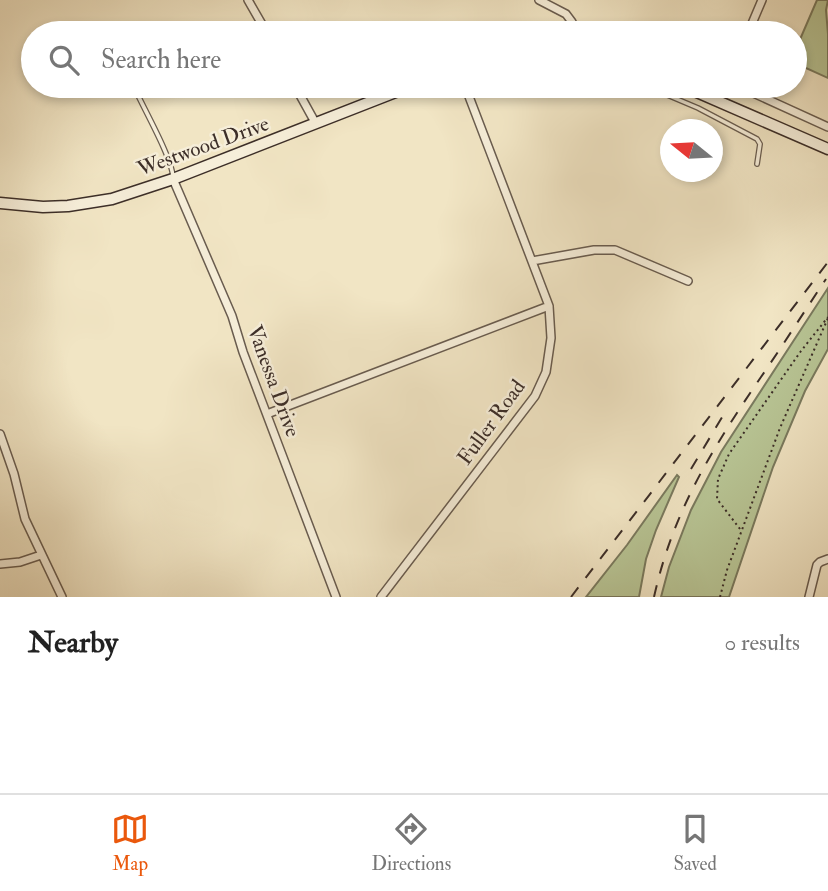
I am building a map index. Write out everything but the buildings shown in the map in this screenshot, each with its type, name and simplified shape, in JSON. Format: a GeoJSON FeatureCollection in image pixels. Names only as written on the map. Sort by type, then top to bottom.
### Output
{"type":"FeatureCollection","features":[{"type":"Feature","properties":{"kind":"main road","name":"Westwood Drive"},"geometry":{"type":"LineString","coordinates":[[0,203],[68,206],[113,199],[173,179],[381,98]]}},
{"type":"Feature","properties":{"kind":"main road"},"geometry":{"type":"LineString","coordinates":[[711,98],[828,149]]}},
{"type":"Feature","properties":{"kind":"street"},"geometry":{"type":"LineString","coordinates":[[248,0],[260,21]]}},
{"type":"Feature","properties":{"kind":"street"},"geometry":{"type":"LineString","coordinates":[[539,0],[566,13],[571,21]]}},
{"type":"Feature","properties":{"kind":"street"},"geometry":{"type":"LineString","coordinates":[[753,21],[762,0]]}},
{"type":"Feature","properties":{"kind":"street"},"geometry":{"type":"LineString","coordinates":[[302,98],[316,124]]}},
{"type":"Feature","properties":{"kind":"street","name":"Fuller Road"},"geometry":{"type":"LineString","coordinates":[[381,597],[535,396],[546,372],[551,338],[549,306],[470,98]]}},
{"type":"Feature","properties":{"kind":"street"},"geometry":{"type":"LineString","coordinates":[[764,98],[828,127]]}},
{"type":"Feature","properties":{"kind":"street","name":"Vanessa Drive"},"geometry":{"type":"LineString","coordinates":[[173,179],[232,316],[243,352],[336,597]]}},
{"type":"Feature","properties":{"kind":"street"},"geometry":{"type":"LineString","coordinates":[[532,261],[594,250],[615,250],[688,281]]}},
{"type":"Feature","properties":{"kind":"street"},"geometry":{"type":"LineString","coordinates":[[267,414],[549,306]]}},
{"type":"Feature","properties":{"kind":"street"},"geometry":{"type":"LineString","coordinates":[[0,434],[14,474],[25,519],[62,597]]}},
{"type":"Feature","properties":{"kind":"street"},"geometry":{"type":"LineString","coordinates":[[0,564],[20,562],[41,555]]}},
{"type":"Feature","properties":{"kind":"street"},"geometry":{"type":"LineString","coordinates":[[809,597],[817,565],[828,559]]}},
{"type":"Feature","properties":{"kind":"lane"},"geometry":{"type":"LineString","coordinates":[[139,98],[173,170],[173,179]]}},
{"type":"Feature","properties":{"kind":"lane"},"geometry":{"type":"LineString","coordinates":[[674,98],[757,139],[760,144],[757,164]]}},
{"type":"Feature","properties":{"kind":"path"},"geometry":{"type":"LineString","coordinates":[[742,531],[716,499],[718,479],[729,454],[828,318]]}},
{"type":"Feature","properties":{"kind":"path"},"geometry":{"type":"LineString","coordinates":[[720,597],[727,570],[780,428],[828,318]]}},
{"type":"Feature","properties":{"kind":"green space"},"geometry":{"type":"Polygon","coordinates":[[[817,0],[828,0],[828,78],[807,68],[807,23],[817,0]]]}},
{"type":"Feature","properties":{"kind":"green space"},"geometry":{"type":"Polygon","coordinates":[[[828,288],[828,349],[805,391],[773,467],[729,597],[661,597],[669,567],[691,510],[721,452],[828,288]]]}},
{"type":"Feature","properties":{"kind":"green space"},"geometry":{"type":"Polygon","coordinates":[[[677,475],[679,477],[646,559],[639,597],[586,597],[627,545],[677,475]]]}},
{"type":"Feature","properties":{"kind":"railway"},"geometry":{"type":"LineString","coordinates":[[571,597],[828,262]]}},
{"type":"Feature","properties":{"kind":"railway"},"geometry":{"type":"LineString","coordinates":[[654,597],[672,536],[696,482],[726,430],[826,279]]}},
{"type":"Feature","properties":{"kind":"railway"},"geometry":{"type":"LineString","coordinates":[[691,469],[727,409]]}}]}
